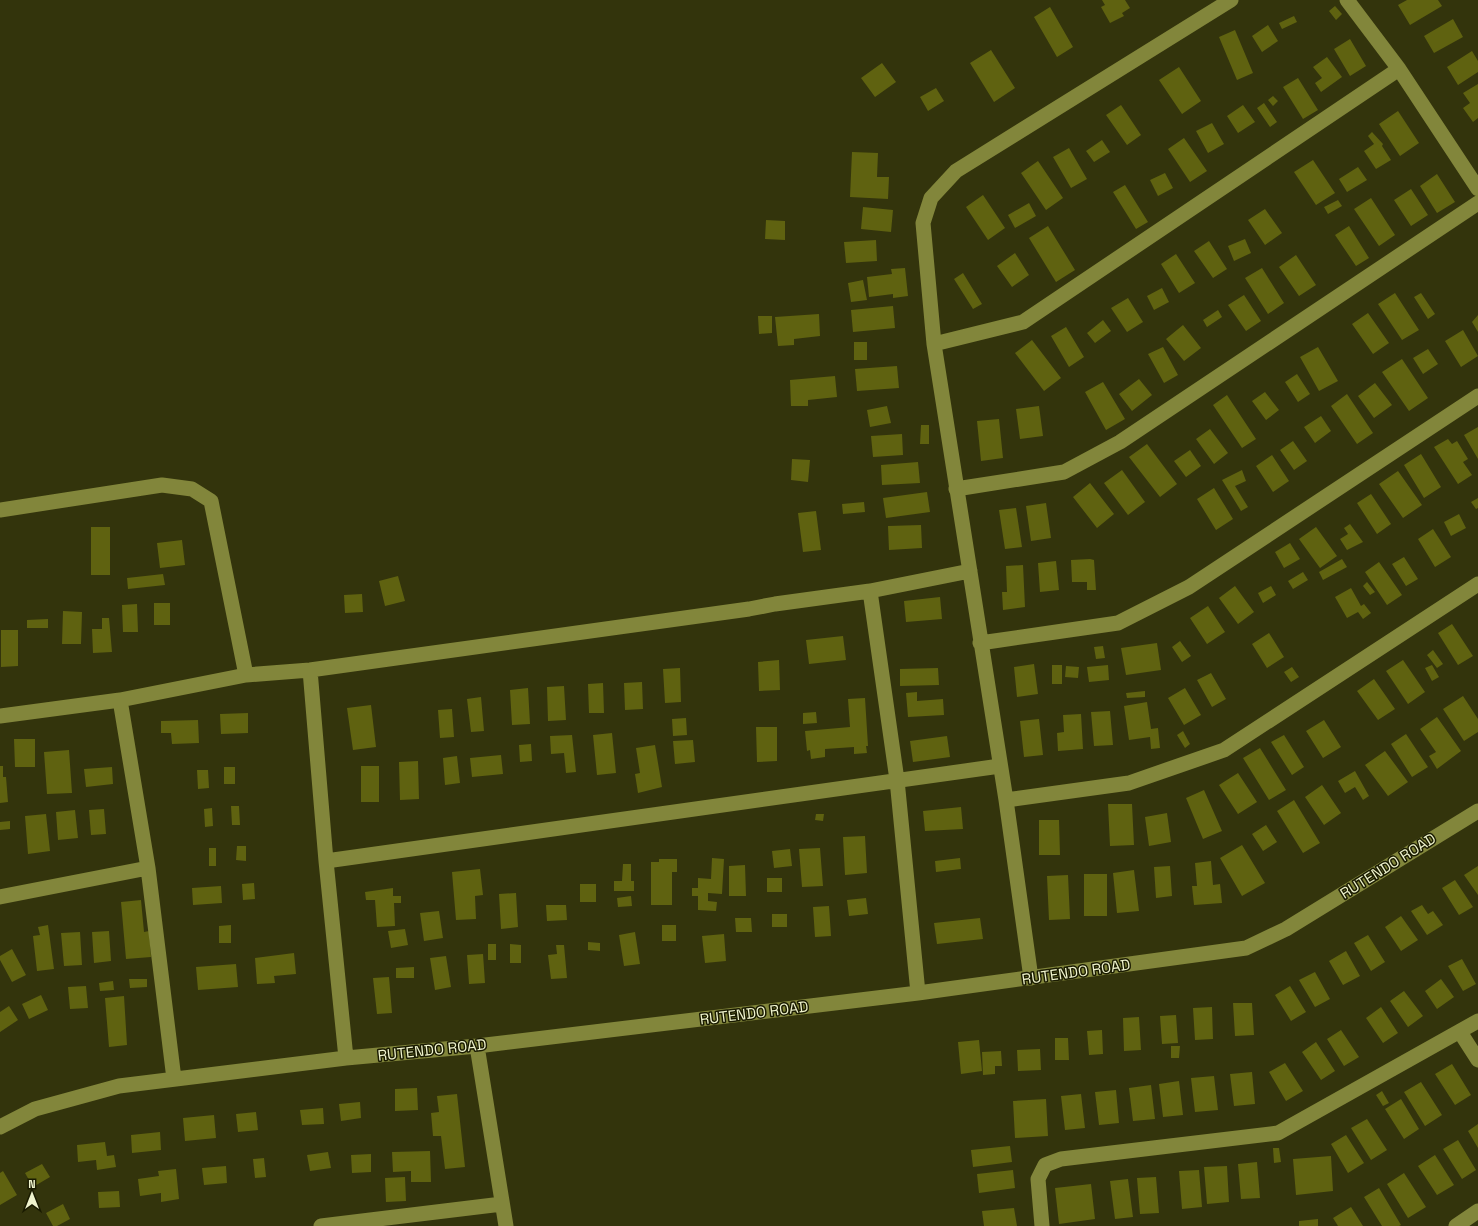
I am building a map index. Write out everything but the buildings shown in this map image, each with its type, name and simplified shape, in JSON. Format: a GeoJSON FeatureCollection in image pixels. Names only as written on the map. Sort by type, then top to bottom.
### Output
{"type":"FeatureCollection","features":[{"type":"Feature","properties":{"kind":"street"},"geometry":{"type":"LineString","coordinates":[[1031,978],[1006,800],[934,344],[923,223],[930,198],[956,171],[1231,0]]}},
{"type":"Feature","properties":{"kind":"street"},"geometry":{"type":"LineString","coordinates":[[1346,0],[1399,69],[1478,189]]}},
{"type":"Feature","properties":{"kind":"street"},"geometry":{"type":"LineString","coordinates":[[934,344],[1023,322],[1399,69]]}},
{"type":"Feature","properties":{"kind":"street"},"geometry":{"type":"LineString","coordinates":[[956,489],[1064,472],[1120,442],[1478,203]]}},
{"type":"Feature","properties":{"kind":"street"},"geometry":{"type":"LineString","coordinates":[[980,643],[1118,623],[1189,587],[1478,396]]}},
{"type":"Feature","properties":{"kind":"street"},"geometry":{"type":"LineString","coordinates":[[0,510],[162,486],[192,489],[211,501],[246,675]]}},
{"type":"Feature","properties":{"kind":"street"},"geometry":{"type":"LineString","coordinates":[[0,716],[120,700],[246,675],[310,670],[870,591],[970,571]]}},
{"type":"Feature","properties":{"kind":"street"},"geometry":{"type":"LineString","coordinates":[[1006,800],[1129,783],[1224,750],[1478,584]]}},
{"type":"Feature","properties":{"kind":"street"},"geometry":{"type":"LineString","coordinates":[[870,591],[897,780],[918,993]]}},
{"type":"Feature","properties":{"kind":"street"},"geometry":{"type":"LineString","coordinates":[[310,670],[326,861],[346,1058]]}},
{"type":"Feature","properties":{"kind":"street"},"geometry":{"type":"LineString","coordinates":[[120,700],[148,868],[174,1079]]}},
{"type":"Feature","properties":{"kind":"street"},"geometry":{"type":"LineString","coordinates":[[326,861],[1000,766]]}},
{"type":"Feature","properties":{"kind":"street","name":"RUTENDO ROAD"},"geometry":{"type":"LineString","coordinates":[[0,1127],[35,1109],[119,1086],[346,1058],[477,1046],[918,993],[1246,948],[1286,929],[1478,811]]}},
{"type":"Feature","properties":{"kind":"street"},"geometry":{"type":"LineString","coordinates":[[0,896],[148,868]]}},
{"type":"Feature","properties":{"kind":"street"},"geometry":{"type":"LineString","coordinates":[[1042,1226],[1038,1179],[1045,1165],[1061,1160],[1278,1133],[1460,1032],[1478,1020]]}},
{"type":"Feature","properties":{"kind":"street"},"geometry":{"type":"LineString","coordinates":[[1460,1032],[1478,1060]]}},
{"type":"Feature","properties":{"kind":"street"},"geometry":{"type":"LineString","coordinates":[[477,1046],[506,1226]]}},
{"type":"Feature","properties":{"kind":"street"},"geometry":{"type":"LineString","coordinates":[[321,1226],[502,1204]]}},
{"type":"Feature","properties":{"kind":"street"},"geometry":{"type":"LineString","coordinates":[[1456,1226],[1478,1211]]}}]}
